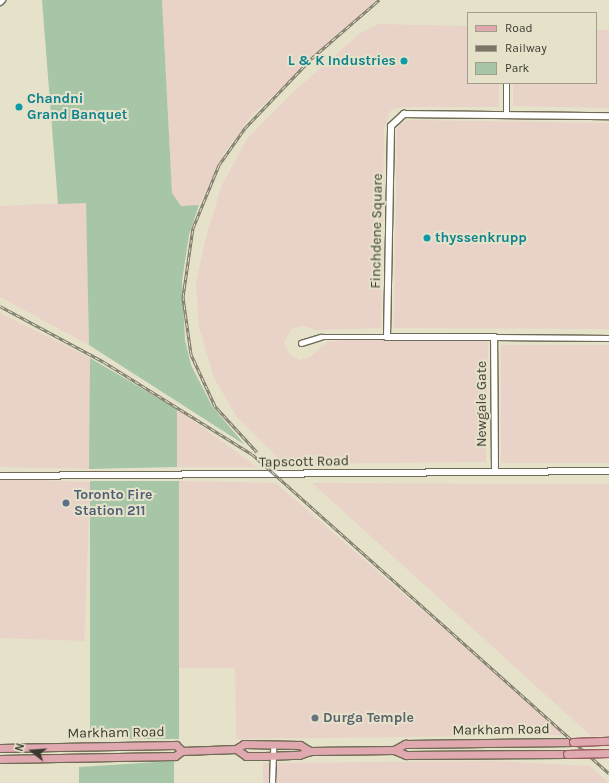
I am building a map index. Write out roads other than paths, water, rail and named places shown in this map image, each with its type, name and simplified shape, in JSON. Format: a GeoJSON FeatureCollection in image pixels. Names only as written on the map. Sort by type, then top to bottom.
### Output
{"type":"FeatureCollection","features":[{"type":"Feature","properties":{"kind":"main road","name":"Markham Road"},"geometry":{"type":"LineString","coordinates":[[394,750],[406,744],[609,741]]}},
{"type":"Feature","properties":{"kind":"main road","name":"Markham Road"},"geometry":{"type":"LineString","coordinates":[[0,759],[175,756],[182,751],[236,749],[244,744],[300,745],[310,751]]}},
{"type":"Feature","properties":{"kind":"main road","name":"Markham Road"},"geometry":{"type":"LineString","coordinates":[[0,748],[176,745],[182,751]]}},
{"type":"Feature","properties":{"kind":"main road","name":"Markham Road"},"geometry":{"type":"LineString","coordinates":[[236,749],[246,756],[299,755],[310,751],[394,750],[406,754],[609,753]]}},
{"type":"Feature","properties":{"kind":"street"},"geometry":{"type":"LineString","coordinates":[[506,84],[506,115]]}},
{"type":"Feature","properties":{"kind":"street","name":"Finchdene Square"},"geometry":{"type":"LineString","coordinates":[[387,337],[391,126],[396,118],[404,114],[609,116]]}},
{"type":"Feature","properties":{"kind":"street"},"geometry":{"type":"LineString","coordinates":[[301,343],[315,338],[609,338]]}},
{"type":"Feature","properties":{"kind":"street","name":"Newgale Gate"},"geometry":{"type":"LineString","coordinates":[[494,338],[495,471]]}},
{"type":"Feature","properties":{"kind":"street","name":"Tapscott Road"},"geometry":{"type":"LineString","coordinates":[[0,476],[609,471]]}},
{"type":"Feature","properties":{"kind":"street"},"geometry":{"type":"LineString","coordinates":[[272,783],[273,744]]}},
{"type":"Feature","properties":{"kind":"railway"},"geometry":{"type":"LineString","coordinates":[[257,452],[215,406],[191,354],[183,297],[193,228],[219,165],[245,128],[312,58],[379,0]]}},
{"type":"Feature","properties":{"kind":"railway"},"geometry":{"type":"LineString","coordinates":[[0,306],[104,362],[252,454],[609,773]]}},
{"type":"Feature","properties":{"kind":"place","name":"L & K Industries"},"geometry":{"type":"Point","coordinates":[404,61]}},
{"type":"Feature","properties":{"kind":"place","name":"Chandni Grand Banquet"},"geometry":{"type":"Point","coordinates":[19,107]}},
{"type":"Feature","properties":{"kind":"place","name":"thyssenkrupp"},"geometry":{"type":"Point","coordinates":[427,238]}},
{"type":"Feature","properties":{"kind":"place","name":"Toronto Fire Station 211"},"geometry":{"type":"Point","coordinates":[66,503]}},
{"type":"Feature","properties":{"kind":"place","name":"Durga Temple"},"geometry":{"type":"Point","coordinates":[315,718]}}]}
